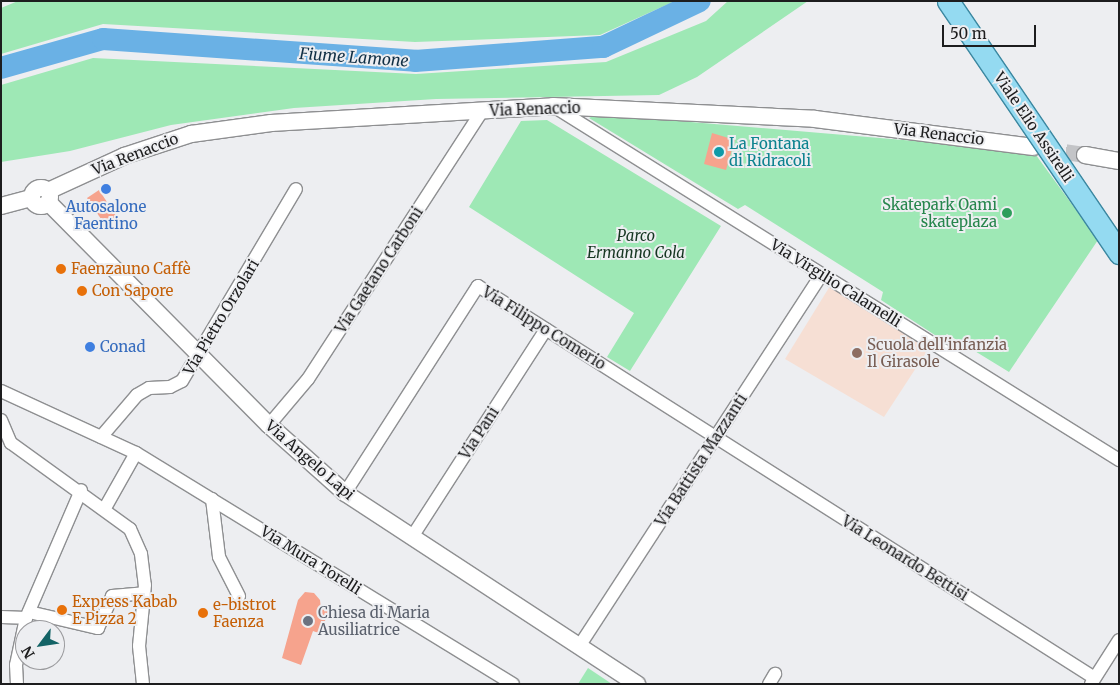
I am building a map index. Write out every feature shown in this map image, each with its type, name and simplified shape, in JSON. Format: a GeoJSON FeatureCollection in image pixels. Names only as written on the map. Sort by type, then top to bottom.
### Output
{"type":"FeatureCollection","features":[{"type":"Feature","properties":{"kind":"main road","name":"Viale Elio Assirelli"},"geometry":{"type":"LineString","coordinates":[[948,1],[1119,253]]}},
{"type":"Feature","properties":{"kind":"main road","name":"Viale Elio Assirelli"},"geometry":{"type":"LineString","coordinates":[[964,1],[1119,230]]}},
{"type":"Feature","properties":{"kind":"street","name":"Via Renaccio"},"geometry":{"type":"LineString","coordinates":[[48,196],[124,156],[190,134],[271,123],[552,106],[815,119],[1033,147]]}},
{"type":"Feature","properties":{"kind":"street","name":"Via Virgilio Calamelli"},"geometry":{"type":"LineString","coordinates":[[552,106],[1119,460]]}},
{"type":"Feature","properties":{"kind":"street","name":"Via Gaetano Carboni"},"geometry":{"type":"LineString","coordinates":[[269,425],[308,379],[482,111]]}},
{"type":"Feature","properties":{"kind":"street"},"geometry":{"type":"LineString","coordinates":[[1085,155],[1119,161]]}},
{"type":"Feature","properties":{"kind":"street","name":"Via Pietro Orzolari"},"geometry":{"type":"LineString","coordinates":[[101,437],[137,395],[149,388],[170,387],[182,381],[200,356],[296,189]]}},
{"type":"Feature","properties":{"kind":"street"},"geometry":{"type":"LineString","coordinates":[[1,206],[32,198],[40,206],[48,196]]}},
{"type":"Feature","properties":{"kind":"street","name":"Via Angelo Lapi"},"geometry":{"type":"LineString","coordinates":[[48,196],[200,356],[269,425],[345,493],[637,684]]}},
{"type":"Feature","properties":{"kind":"street","name":"Via Battista Mazzanti"},"geometry":{"type":"LineString","coordinates":[[580,645],[822,274]]}},
{"type":"Feature","properties":{"kind":"street","name":"Via Filippo Comerio"},"geometry":{"type":"LineString","coordinates":[[345,493],[478,286],[716,438]]}},
{"type":"Feature","properties":{"kind":"street","name":"Via Pani"},"geometry":{"type":"LineString","coordinates":[[412,537],[546,329]]}},
{"type":"Feature","properties":{"kind":"street","name":"Via Mura Torelli"},"geometry":{"type":"LineString","coordinates":[[1,391],[136,453],[513,684]]}},
{"type":"Feature","properties":{"kind":"street"},"geometry":{"type":"LineString","coordinates":[[1,420],[11,443],[81,490],[130,529],[140,554],[144,593],[139,646],[144,684]]}},
{"type":"Feature","properties":{"kind":"street","name":"Via Leonardo Bettisi"},"geometry":{"type":"LineString","coordinates":[[716,438],[1092,681]]}},
{"type":"Feature","properties":{"kind":"street"},"geometry":{"type":"LineString","coordinates":[[105,508],[136,453]]}},
{"type":"Feature","properties":{"kind":"street"},"geometry":{"type":"LineString","coordinates":[[17,684],[16,665],[27,615],[81,490]]}},
{"type":"Feature","properties":{"kind":"street"},"geometry":{"type":"LineString","coordinates":[[212,499],[219,557],[239,596]]}},
{"type":"Feature","properties":{"kind":"street"},"geometry":{"type":"LineString","coordinates":[[1,617],[27,615],[98,628],[112,596],[144,593]]}},
{"type":"Feature","properties":{"kind":"street"},"geometry":{"type":"LineString","coordinates":[[1092,681],[1119,640]]}},
{"type":"Feature","properties":{"kind":"shaded area","name":"Scuola dell'infanzia Il Girasole"},"geometry":{"type":"Polygon","coordinates":[[[830,286],[929,348],[884,417],[785,359],[830,286]]]}},
{"type":"Feature","properties":{"kind":"green space"},"geometry":{"type":"Polygon","coordinates":[[[18,1],[675,1],[600,35],[415,42],[103,24],[1,54],[1,8],[18,1]]]}},
{"type":"Feature","properties":{"kind":"green space"},"geometry":{"type":"Polygon","coordinates":[[[728,1],[808,1],[697,77],[659,95],[436,99],[294,108],[171,125],[70,151],[1,162],[1,85],[93,58],[416,74],[606,62],[706,21],[728,1]]]}},
{"type":"Feature","properties":{"kind":"green space"},"geometry":{"type":"Polygon","coordinates":[[[597,114],[1033,151],[1098,240],[1009,372],[947,334],[941,339],[881,300],[883,292],[745,205],[738,209],[589,118],[597,114]]]}},
{"type":"Feature","properties":{"kind":"green space","name":"Parco Ermanno Cola"},"geometry":{"type":"Polygon","coordinates":[[[547,120],[721,226],[630,371],[607,357],[634,313],[469,207],[521,121],[547,120]]]}},
{"type":"Feature","properties":{"kind":"green space"},"geometry":{"type":"Polygon","coordinates":[[[588,668],[612,684],[578,684],[588,668]]]}},
{"type":"Feature","properties":{"kind":"building","name":"La Fontana di Ridracoli"},"geometry":{"type":"Polygon","coordinates":[[[712,133],[735,140],[726,170],[704,164],[712,133]]]}},
{"type":"Feature","properties":{"kind":"building"},"geometry":{"type":"Polygon","coordinates":[[[99,190],[117,217],[105,225],[87,198],[99,190]]]}},
{"type":"Feature","properties":{"kind":"building","name":"Chiesa di Maria Ausiliatrice"},"geometry":{"type":"Polygon","coordinates":[[[305,592],[314,593],[320,600],[321,609],[328,611],[321,634],[313,631],[301,665],[282,658],[298,600],[305,592]]]}},
{"type":"Feature","properties":{"kind":"waterway","name":"Fiume Lamone"},"geometry":{"type":"LineString","coordinates":[[1,68],[103,39],[415,61],[603,47],[700,1]]}},
{"type":"Feature","properties":{"kind":"tunnel"},"geometry":{"type":"LineString","coordinates":[[1042,149],[1085,155]]}},
{"type":"Feature","properties":{"kind":"place","name":"La Fontana di Ridracoli"},"geometry":{"type":"Point","coordinates":[719,152]}},
{"type":"Feature","properties":{"kind":"place","name":"Autosalone Faentino"},"geometry":{"type":"Point","coordinates":[106,189]}},
{"type":"Feature","properties":{"kind":"place","name":"Skatepark Oami skateplaza"},"geometry":{"type":"Point","coordinates":[1007,213]}},
{"type":"Feature","properties":{"kind":"place","name":"Faenzauno Caffè"},"geometry":{"type":"Point","coordinates":[61,269]}},
{"type":"Feature","properties":{"kind":"place","name":"Con Sapore"},"geometry":{"type":"Point","coordinates":[82,291]}},
{"type":"Feature","properties":{"kind":"place","name":"Conad"},"geometry":{"type":"Point","coordinates":[90,347]}},
{"type":"Feature","properties":{"kind":"place","name":"Scuola dell'infanzia Il Girasole"},"geometry":{"type":"Point","coordinates":[857,353]}},
{"type":"Feature","properties":{"kind":"place","name":"Express Kabab E Pizza 2"},"geometry":{"type":"Point","coordinates":[62,610]}},
{"type":"Feature","properties":{"kind":"place","name":"e-bistrot Faenza"},"geometry":{"type":"Point","coordinates":[203,613]}},
{"type":"Feature","properties":{"kind":"place","name":"Chiesa di Maria Ausiliatrice"},"geometry":{"type":"Point","coordinates":[308,621]}}]}
